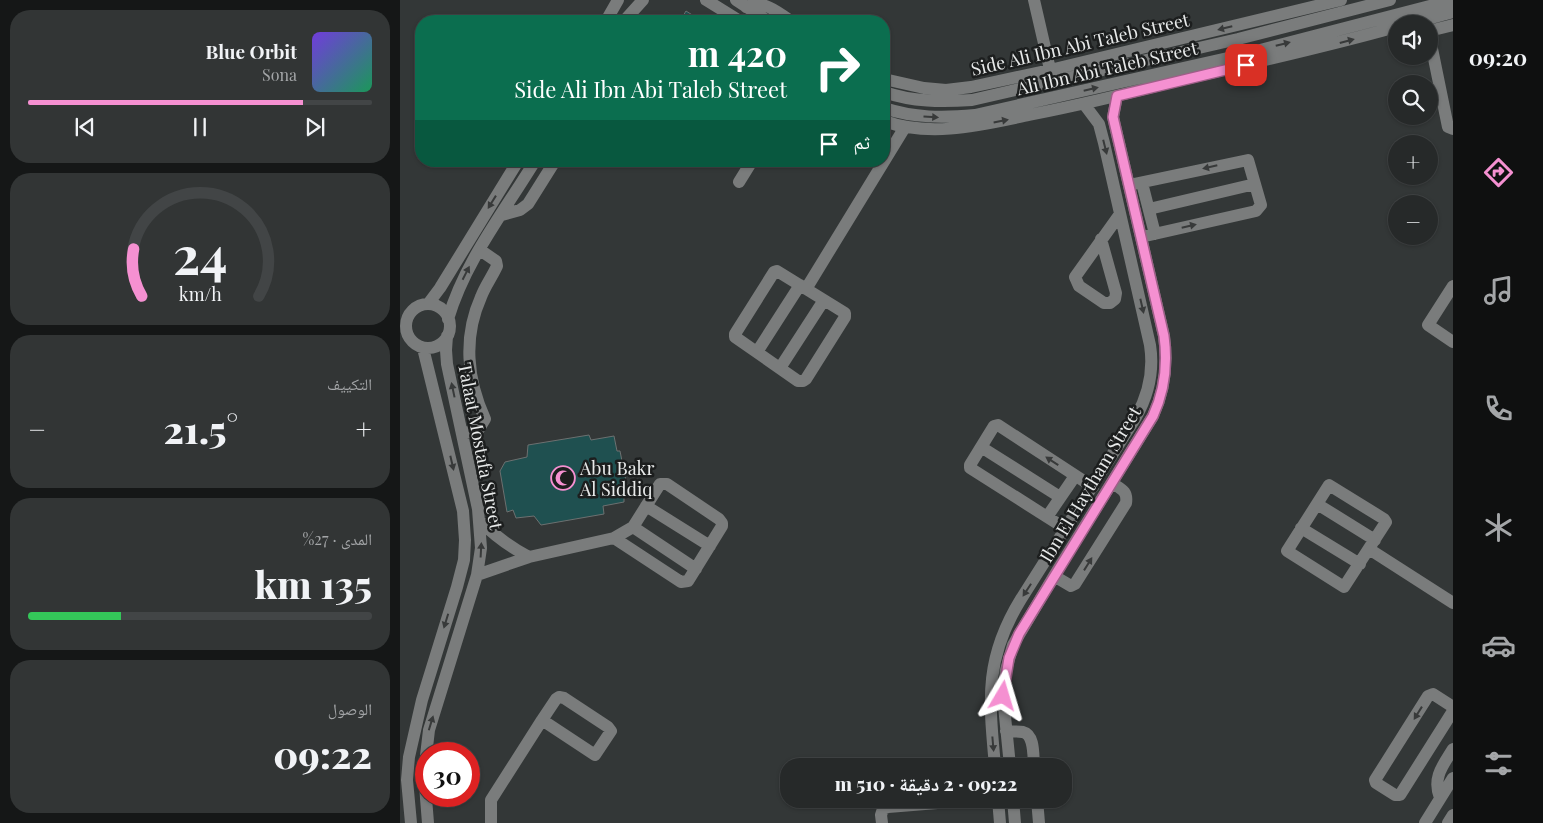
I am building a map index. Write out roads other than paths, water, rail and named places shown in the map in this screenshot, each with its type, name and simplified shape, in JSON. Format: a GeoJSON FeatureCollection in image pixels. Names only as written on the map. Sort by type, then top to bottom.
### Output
{"type":"FeatureCollection","features":[{"type":"Feature","properties":{"kind":"street"},"geometry":{"type":"LineString","coordinates":[[609,15],[618,0]]}},
{"type":"Feature","properties":{"kind":"street"},"geometry":{"type":"LineString","coordinates":[[633,15],[643,0]]}},
{"type":"Feature","properties":{"kind":"street"},"geometry":{"type":"LineString","coordinates":[[706,0],[729,15]]}},
{"type":"Feature","properties":{"kind":"street"},"geometry":{"type":"LineString","coordinates":[[1034,0],[1051,76]]}},
{"type":"Feature","properties":{"kind":"street","name":"Side Ali Ibn Abi Taleb Street"},"geometry":{"type":"LineString","coordinates":[[890,80],[924,88],[946,90],[1051,76],[1341,0]]}},
{"type":"Feature","properties":{"kind":"street","name":"Ali Ibn Abi Taleb Street"},"geometry":{"type":"LineString","coordinates":[[890,94],[915,100],[946,102],[972,100],[1051,76],[1238,39],[1390,0]]}},
{"type":"Feature","properties":{"kind":"street","name":"Ali Ibn Abi Taleb Street"},"geometry":{"type":"LineString","coordinates":[[890,110],[947,118],[975,115],[1192,72],[1241,55],[1453,0]]}},
{"type":"Feature","properties":{"kind":"street"},"geometry":{"type":"LineString","coordinates":[[741,4],[758,15]]}},
{"type":"Feature","properties":{"kind":"street"},"geometry":{"type":"LineString","coordinates":[[741,4],[766,4],[782,15]]}},
{"type":"Feature","properties":{"kind":"street"},"geometry":{"type":"LineString","coordinates":[[1438,21],[1453,12]]}},
{"type":"Feature","properties":{"kind":"street"},"geometry":{"type":"LineString","coordinates":[[1438,26],[1453,25]]}},
{"type":"Feature","properties":{"kind":"street"},"geometry":{"type":"LineString","coordinates":[[890,123],[905,127],[952,130],[1084,104],[1117,96],[1192,72],[1331,45],[1388,29]]}},
{"type":"Feature","properties":{"kind":"street"},"geometry":{"type":"LineString","coordinates":[[1238,39],[1241,55]]}},
{"type":"Feature","properties":{"kind":"street"},"geometry":{"type":"LineString","coordinates":[[1435,65],[1448,129],[1453,129]]}},
{"type":"Feature","properties":{"kind":"street","name":"Ibn El Haytham Street"},"geometry":{"type":"LineString","coordinates":[[1009,758],[1003,696],[1009,658],[1019,634],[1153,416],[1165,381],[1165,343],[1113,117],[1117,96]]}},
{"type":"Feature","properties":{"kind":"street","name":"Ibn El Haytham Street"},"geometry":{"type":"LineString","coordinates":[[994,758],[990,694],[992,672],[999,642],[1012,613],[1142,408],[1151,377],[1150,345],[1099,124],[1084,104]]}},
{"type":"Feature","properties":{"kind":"street"},"geometry":{"type":"LineString","coordinates":[[890,151],[905,127]]}},
{"type":"Feature","properties":{"kind":"street"},"geometry":{"type":"LineString","coordinates":[[1129,185],[1248,160],[1261,205],[1256,210],[1141,238]]}},
{"type":"Feature","properties":{"kind":"street"},"geometry":{"type":"LineString","coordinates":[[428,304],[440,288],[514,167]]}},
{"type":"Feature","properties":{"kind":"street"},"geometry":{"type":"LineString","coordinates":[[448,319],[460,284],[532,167]]}},
{"type":"Feature","properties":{"kind":"street"},"geometry":{"type":"LineString","coordinates":[[502,215],[520,210],[528,204],[551,167]]}},
{"type":"Feature","properties":{"kind":"street"},"geometry":{"type":"LineString","coordinates":[[739,182],[748,167]]}},
{"type":"Feature","properties":{"kind":"street"},"geometry":{"type":"LineString","coordinates":[[757,352],[803,287],[880,167]]}},
{"type":"Feature","properties":{"kind":"street"},"geometry":{"type":"LineString","coordinates":[[1142,183],[1155,234]]}},
{"type":"Feature","properties":{"kind":"street"},"geometry":{"type":"LineString","coordinates":[[1149,209],[1256,184]]}},
{"type":"Feature","properties":{"kind":"street"},"geometry":{"type":"LineString","coordinates":[[1101,240],[1116,293],[1115,299],[1110,303],[1104,303],[1079,286],[1076,281],[1077,273],[1101,240],[1120,214]]}},
{"type":"Feature","properties":{"kind":"street"},"geometry":{"type":"LineString","coordinates":[[463,434],[479,429],[485,420],[478,404],[470,372],[470,339],[480,297],[497,266],[496,261],[480,250]]}},
{"type":"Feature","properties":{"kind":"street"},"geometry":{"type":"LineString","coordinates":[[777,271],[803,287],[845,314],[845,316],[806,379],[798,381],[738,340],[735,334],[774,272],[777,271]]}},
{"type":"Feature","properties":{"kind":"street"},"geometry":{"type":"LineString","coordinates":[[1453,286],[1428,325],[1453,342]]}},
{"type":"Feature","properties":{"kind":"street"},"geometry":{"type":"LineString","coordinates":[[780,368],[824,300]]}},
{"type":"Feature","properties":{"kind":"street"},"geometry":{"type":"LineString","coordinates":[[428,304],[437,306],[444,311],[448,319],[449,331],[447,336],[437,346],[423,348],[410,340],[403,316],[415,308],[428,304]]}},
{"type":"Feature","properties":{"kind":"street","name":"Talaat Mostafa Street"},"geometry":{"type":"LineString","coordinates":[[429,822],[424,773],[429,730],[477,575],[481,548],[480,521],[447,364],[447,336]]}},
{"type":"Feature","properties":{"kind":"street","name":"Talaat Mostafa Street"},"geometry":{"type":"LineString","coordinates":[[411,823],[404,799],[414,728],[457,587],[464,560],[465,540],[463,510],[423,348]]}},
{"type":"Feature","properties":{"kind":"street"},"geometry":{"type":"LineString","coordinates":[[1066,529],[972,470],[970,464],[994,426],[998,425],[1093,488]]}},
{"type":"Feature","properties":{"kind":"street"},"geometry":{"type":"LineString","coordinates":[[981,447],[1060,497]]}},
{"type":"Feature","properties":{"kind":"street"},"geometry":{"type":"LineString","coordinates":[[1047,517],[1075,476]]}},
{"type":"Feature","properties":{"kind":"street"},"geometry":{"type":"LineString","coordinates":[[1054,576],[1071,586],[1075,584],[1096,552],[1126,503],[1127,496],[1125,491],[1112,483]]}},
{"type":"Feature","properties":{"kind":"street"},"geometry":{"type":"LineString","coordinates":[[477,575],[529,557],[614,538],[633,527],[660,484],[667,484],[719,519],[722,523],[722,526],[688,581],[681,582],[614,538]]}},
{"type":"Feature","properties":{"kind":"street"},"geometry":{"type":"LineString","coordinates":[[1329,485],[1386,522],[1346,585],[1341,586],[1289,552],[1288,549],[1301,528],[1329,485]]}},
{"type":"Feature","properties":{"kind":"street"},"geometry":{"type":"LineString","coordinates":[[1317,504],[1453,603]]}},
{"type":"Feature","properties":{"kind":"street"},"geometry":{"type":"LineString","coordinates":[[646,506],[710,546]]}},
{"type":"Feature","properties":{"kind":"street"},"geometry":{"type":"LineString","coordinates":[[1079,509],[1090,516]]}},
{"type":"Feature","properties":{"kind":"street"},"geometry":{"type":"LineString","coordinates":[[480,521],[494,535],[529,557]]}},
{"type":"Feature","properties":{"kind":"street"},"geometry":{"type":"LineString","coordinates":[[633,527],[696,569]]}},
{"type":"Feature","properties":{"kind":"street"},"geometry":{"type":"LineString","coordinates":[[1301,528],[1360,564]]}},
{"type":"Feature","properties":{"kind":"street"},"geometry":{"type":"LineString","coordinates":[[1433,694],[1453,709],[1398,796],[1375,782],[1428,696],[1433,694]]}},
{"type":"Feature","properties":{"kind":"street"},"geometry":{"type":"LineString","coordinates":[[491,823],[491,800],[542,720],[556,699],[559,697],[564,698],[608,727],[611,731],[596,755],[542,720]]}},
{"type":"Feature","properties":{"kind":"street"},"geometry":{"type":"LineString","coordinates":[[1006,731],[1023,732],[1028,735],[1031,739],[1033,758]]}},
{"type":"Feature","properties":{"kind":"street"},"geometry":{"type":"LineString","coordinates":[[1440,798],[1437,777],[1453,749]]}},
{"type":"Feature","properties":{"kind":"street"},"geometry":{"type":"LineString","coordinates":[[1418,765],[1437,777]]}},
{"type":"Feature","properties":{"kind":"street"},"geometry":{"type":"LineString","coordinates":[[1425,823],[1453,778]]}},
{"type":"Feature","properties":{"kind":"street"},"geometry":{"type":"LineString","coordinates":[[882,823],[881,815],[886,808]]}},
{"type":"Feature","properties":{"kind":"street"},"geometry":{"type":"LineString","coordinates":[[999,808],[1000,823]]}},
{"type":"Feature","properties":{"kind":"street"},"geometry":{"type":"LineString","coordinates":[[1014,808],[1015,823]]}},
{"type":"Feature","properties":{"kind":"street"},"geometry":{"type":"LineString","coordinates":[[1038,808],[1039,823]]}},
{"type":"Feature","properties":{"kind":"street"},"geometry":{"type":"LineString","coordinates":[[1448,823],[1453,814]]}},
{"type":"Feature","properties":{"kind":"place","name":"Abu Bakr Al Siddiq"},"geometry":{"type":"Point","coordinates":[563,478]}}]}
